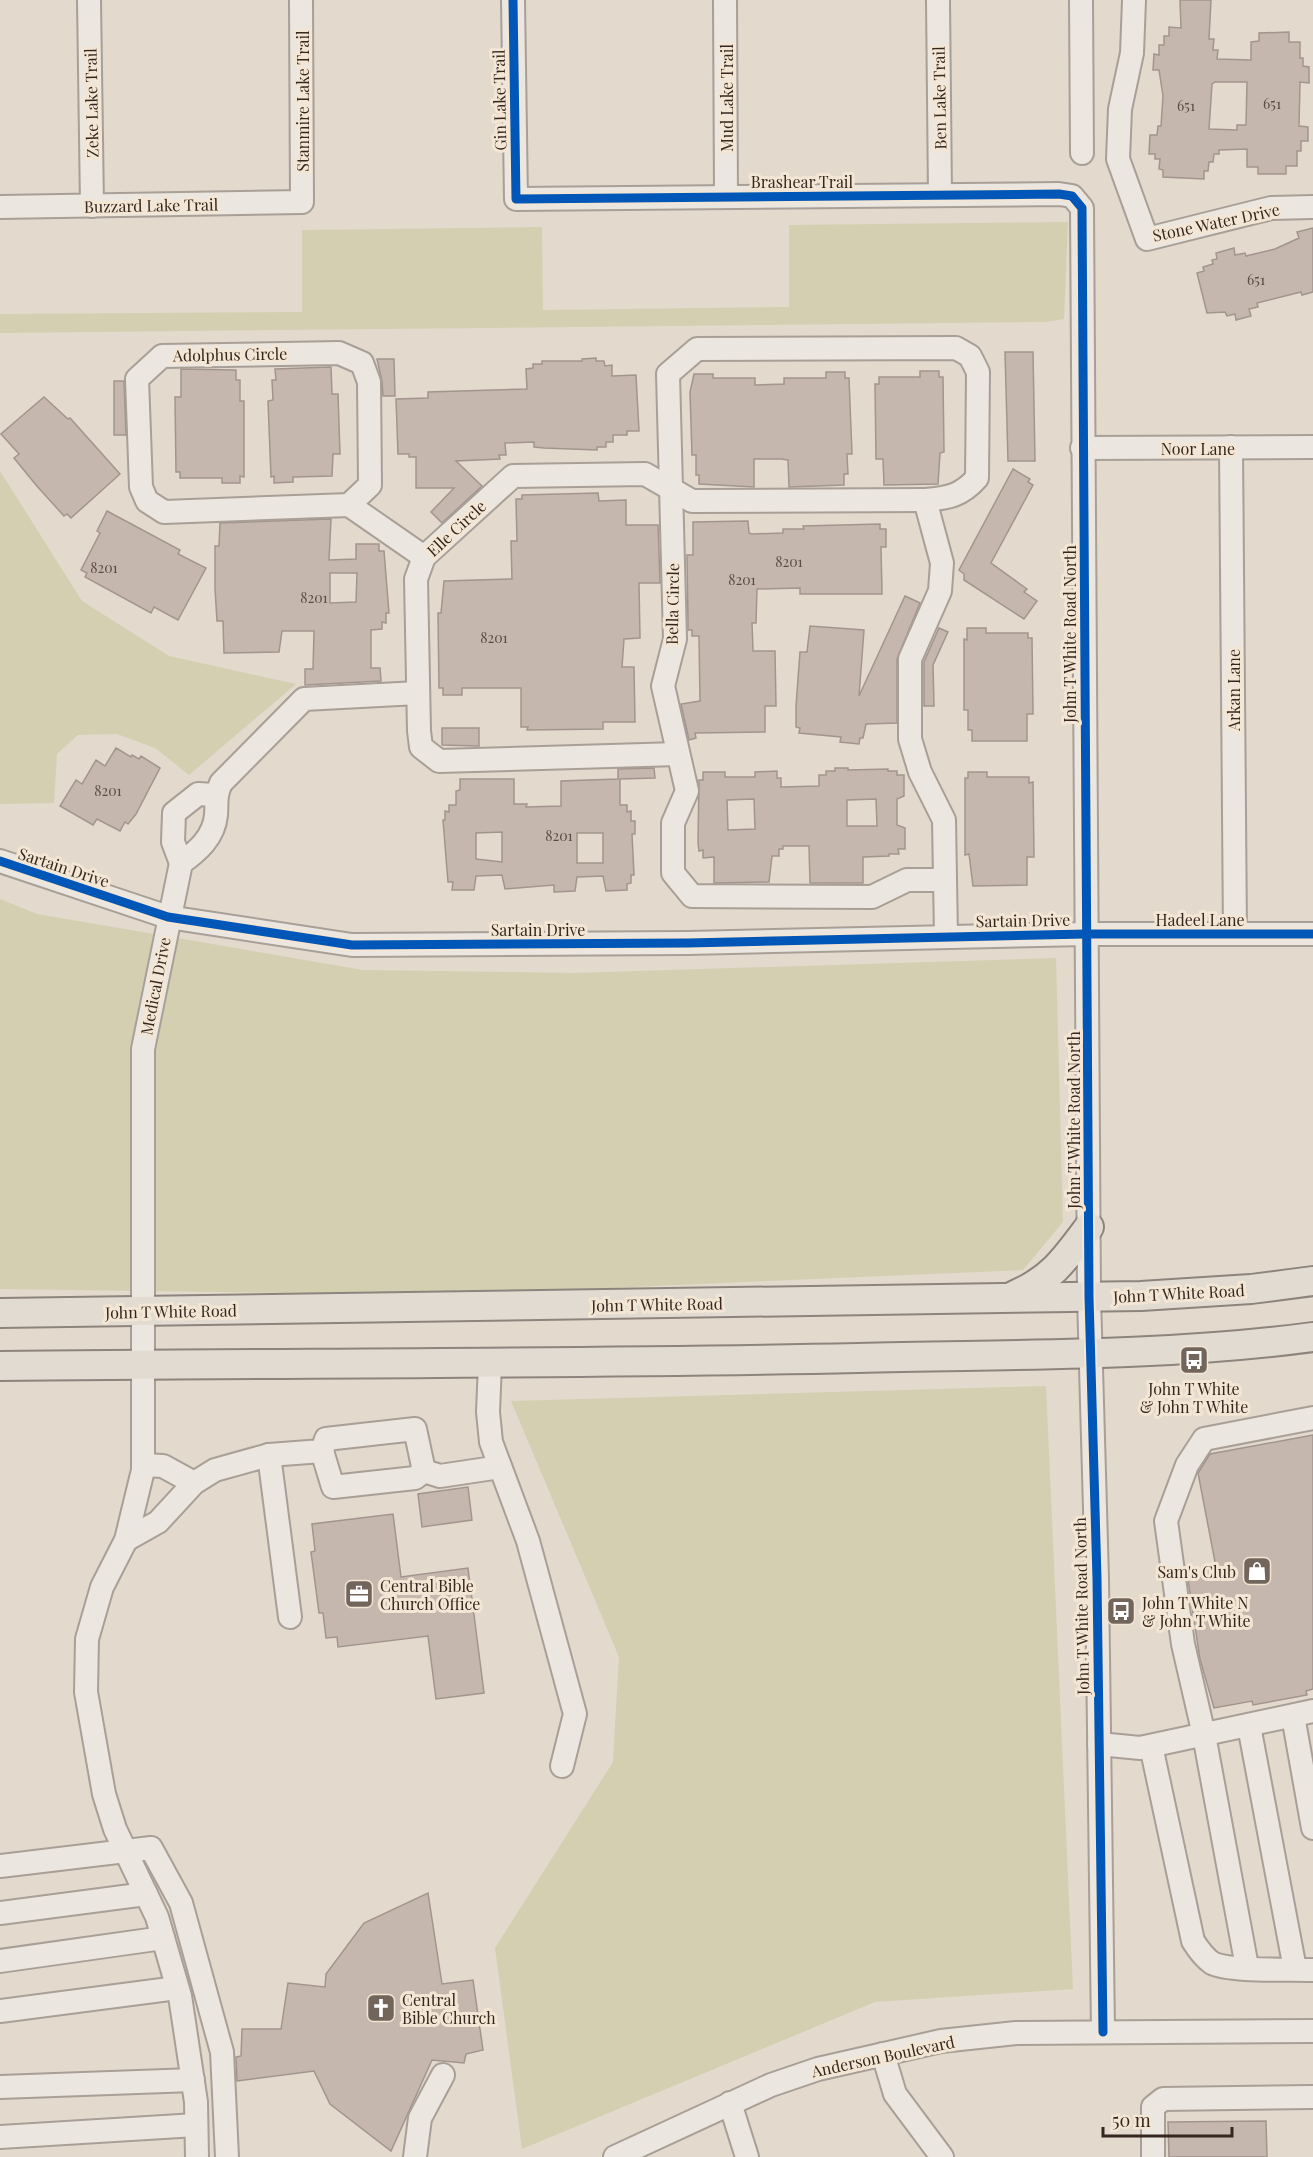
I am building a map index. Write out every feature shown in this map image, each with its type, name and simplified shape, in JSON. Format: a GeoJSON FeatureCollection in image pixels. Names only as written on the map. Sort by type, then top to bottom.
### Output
{"type":"FeatureCollection","features":[{"type":"Feature","properties":{"kind":"main road"},"geometry":{"type":"LineString","coordinates":[[1008,1298],[1039,1284],[1059,1268],[1089,1227]]}},
{"type":"Feature","properties":{"kind":"main road","name":"John T White Road"},"geometry":{"type":"LineString","coordinates":[[0,1313],[1089,1297],[1196,1294],[1313,1281]]}},
{"type":"Feature","properties":{"kind":"main road"},"geometry":{"type":"LineString","coordinates":[[0,1366],[490,1364],[1090,1353],[1266,1344],[1313,1337]]}},
{"type":"Feature","properties":{"kind":"street","name":"Zeke Lake Trail"},"geometry":{"type":"LineString","coordinates":[[89,0],[92,206]]}},
{"type":"Feature","properties":{"kind":"street","name":"Stanmire Lake Trail"},"geometry":{"type":"LineString","coordinates":[[301,0],[302,202]]}},
{"type":"Feature","properties":{"kind":"street","name":"Gin Lake Trail"},"geometry":{"type":"LineString","coordinates":[[513,0],[516,199]]}},
{"type":"Feature","properties":{"kind":"street","name":"Mud Lake Trail"},"geometry":{"type":"LineString","coordinates":[[725,0],[726,197]]}},
{"type":"Feature","properties":{"kind":"street","name":"Ben Lake Trail"},"geometry":{"type":"LineString","coordinates":[[938,0],[940,195]]}},
{"type":"Feature","properties":{"kind":"street"},"geometry":{"type":"LineString","coordinates":[[1081,0],[1082,153]]}},
{"type":"Feature","properties":{"kind":"street","name":"Stone Water Drive"},"geometry":{"type":"LineString","coordinates":[[1134,0],[1132,53],[1120,109],[1118,159],[1147,239],[1271,208],[1313,207]]}},
{"type":"Feature","properties":{"kind":"street","name":"Brashear Trail"},"geometry":{"type":"LineString","coordinates":[[516,199],[1059,194],[1072,196],[1082,208]]}},
{"type":"Feature","properties":{"kind":"street","name":"Buzzard Lake Trail"},"geometry":{"type":"LineString","coordinates":[[0,207],[302,202]]}},
{"type":"Feature","properties":{"kind":"street","name":"John T White Road North"},"geometry":{"type":"LineString","coordinates":[[1082,208],[1089,1297],[1103,2032]]}},
{"type":"Feature","properties":{"kind":"street","name":"Bella Circle"},"geometry":{"type":"LineString","coordinates":[[945,880],[907,880],[872,897],[692,896],[673,873],[673,823],[687,791],[663,686],[675,639],[668,374],[697,349],[956,348]]}},
{"type":"Feature","properties":{"kind":"street","name":"Elle Circle"},"geometry":{"type":"LineString","coordinates":[[678,754],[439,760],[422,747],[418,693],[416,579],[424,557],[513,476],[645,474],[692,501],[925,500],[953,497],[965,491],[977,478],[978,372],[970,356],[956,348]]}},
{"type":"Feature","properties":{"kind":"street","name":"Adolphus Circle"},"geometry":{"type":"LineString","coordinates":[[339,353],[362,363],[369,382],[370,485],[349,506],[164,512],[147,501],[141,487],[137,378],[162,356],[339,353]]}},
{"type":"Feature","properties":{"kind":"street","name":"Arkan Lane"},"geometry":{"type":"LineString","coordinates":[[1231,447],[1235,934]]}},
{"type":"Feature","properties":{"kind":"street","name":"Noor Lane"},"geometry":{"type":"LineString","coordinates":[[1082,448],[1313,447]]}},
{"type":"Feature","properties":{"kind":"street"},"geometry":{"type":"LineString","coordinates":[[925,500],[942,563],[940,591],[910,659],[910,740],[920,772],[944,820],[946,937]]}},
{"type":"Feature","properties":{"kind":"street"},"geometry":{"type":"LineString","coordinates":[[349,506],[424,557]]}},
{"type":"Feature","properties":{"kind":"street"},"geometry":{"type":"LineString","coordinates":[[215,795],[198,794],[174,813],[173,842],[181,863],[198,852],[210,835],[216,816],[215,795],[221,783],[304,699],[418,693]]}},
{"type":"Feature","properties":{"kind":"street","name":"Sartain Drive"},"geometry":{"type":"LineString","coordinates":[[0,861],[168,917],[352,945],[688,943],[1086,934]]}},
{"type":"Feature","properties":{"kind":"street","name":"Medical Drive"},"geometry":{"type":"LineString","coordinates":[[181,863],[142,1049],[143,1465],[126,1540],[102,1587],[87,1639],[86,1692],[104,1794],[163,1938],[177,1988],[193,2080],[197,2157]]}},
{"type":"Feature","properties":{"kind":"street","name":"Hadeel Lane"},"geometry":{"type":"LineString","coordinates":[[1086,934],[1313,933]]}},
{"type":"Feature","properties":{"kind":"street"},"geometry":{"type":"LineString","coordinates":[[490,1364],[488,1412],[491,1442],[528,1541],[575,1714],[562,1766]]}},
{"type":"Feature","properties":{"kind":"street"},"geometry":{"type":"LineString","coordinates":[[1247,1967],[1204,1735],[1183,1644],[1166,1521],[1187,1465],[1204,1438],[1313,1418]]}},
{"type":"Feature","properties":{"kind":"street"},"geometry":{"type":"LineString","coordinates":[[415,1429],[424,1471],[415,1478],[333,1487],[322,1451],[326,1439],[415,1429]]}},
{"type":"Feature","properties":{"kind":"street"},"geometry":{"type":"LineString","coordinates":[[126,1540],[158,1522],[194,1483],[215,1470],[269,1455],[322,1451]]}},
{"type":"Feature","properties":{"kind":"street"},"geometry":{"type":"LineString","coordinates":[[269,1455],[290,1617]]}},
{"type":"Feature","properties":{"kind":"street"},"geometry":{"type":"LineString","coordinates":[[143,1465],[163,1466],[194,1483]]}},
{"type":"Feature","properties":{"kind":"street"},"geometry":{"type":"LineString","coordinates":[[424,1471],[440,1476],[500,1467]]}},
{"type":"Feature","properties":{"kind":"street"},"geometry":{"type":"LineString","coordinates":[[1099,1744],[1151,1746],[1303,1714],[1313,1828]]}},
{"type":"Feature","properties":{"kind":"street"},"geometry":{"type":"LineString","coordinates":[[1151,1746],[1193,1941],[1212,1963],[1227,1967],[1304,1969],[1250,1726]]}},
{"type":"Feature","properties":{"kind":"street"},"geometry":{"type":"LineString","coordinates":[[0,1866],[151,1848],[181,1903],[222,2052],[227,2157]]}},
{"type":"Feature","properties":{"kind":"street"},"geometry":{"type":"LineString","coordinates":[[0,1913],[146,1894]]}},
{"type":"Feature","properties":{"kind":"street"},"geometry":{"type":"LineString","coordinates":[[0,1961],[163,1938]]}},
{"type":"Feature","properties":{"kind":"street"},"geometry":{"type":"LineString","coordinates":[[0,2011],[177,1988]]}},
{"type":"Feature","properties":{"kind":"street","name":"Anderson Boulevard"},"geometry":{"type":"LineString","coordinates":[[627,2154],[771,2085],[818,2069],[940,2041],[1016,2033],[1313,2031]]}},
{"type":"Feature","properties":{"kind":"street"},"geometry":{"type":"LineString","coordinates":[[883,2054],[895,2094],[942,2157]]}},
{"type":"Feature","properties":{"kind":"street"},"geometry":{"type":"LineString","coordinates":[[415,2157],[420,2118],[443,2075]]}},
{"type":"Feature","properties":{"kind":"street"},"geometry":{"type":"LineString","coordinates":[[0,2087],[193,2080]]}},
{"type":"Feature","properties":{"kind":"street"},"geometry":{"type":"LineString","coordinates":[[1153,2157],[1153,2107],[1163,2099],[1313,2097]]}},
{"type":"Feature","properties":{"kind":"street"},"geometry":{"type":"LineString","coordinates":[[730,2103],[747,2157]]}},
{"type":"Feature","properties":{"kind":"street"},"geometry":{"type":"LineString","coordinates":[[0,2137],[196,2126]]}},
{"type":"Feature","properties":{"kind":"shaded area"},"geometry":{"type":"Polygon","coordinates":[[[1068,222],[1064,319],[1045,322],[0,333],[0,314],[302,312],[302,230],[542,227],[543,310],[789,307],[789,225],[1068,222]]]}},
{"type":"Feature","properties":{"kind":"shaded area"},"geometry":{"type":"Polygon","coordinates":[[[0,471],[82,601],[169,656],[296,684],[189,775],[155,748],[117,734],[78,735],[57,754],[54,803],[0,804],[0,471]]]}},
{"type":"Feature","properties":{"kind":"shaded area"},"geometry":{"type":"Polygon","coordinates":[[[0,899],[37,914],[363,970],[574,973],[1056,958],[1063,1222],[1023,1270],[449,1295],[0,1289],[0,899]]]}},
{"type":"Feature","properties":{"kind":"shaded area"},"geometry":{"type":"Polygon","coordinates":[[[1046,1386],[1073,1989],[875,2002],[522,2149],[495,1948],[613,1762],[619,1657],[511,1401],[1046,1386]]]}},
{"type":"Feature","properties":{"kind":"building"},"geometry":{"type":"Polygon","coordinates":[[[1180,0],[1211,0],[1209,39],[1214,39],[1213,50],[1218,50],[1217,59],[1251,60],[1251,42],[1259,41],[1259,33],[1289,32],[1289,42],[1300,42],[1300,58],[1303,58],[1303,66],[1309,67],[1309,83],[1300,82],[1299,126],[1308,127],[1308,141],[1301,141],[1301,151],[1297,151],[1297,166],[1286,166],[1286,174],[1258,174],[1258,167],[1247,167],[1247,149],[1219,150],[1219,154],[1214,154],[1213,162],[1209,162],[1208,171],[1204,171],[1204,179],[1163,177],[1163,170],[1159,169],[1160,159],[1155,159],[1155,154],[1149,154],[1150,135],[1157,135],[1158,126],[1161,126],[1163,96],[1159,70],[1153,70],[1154,54],[1159,55],[1159,45],[1164,45],[1164,36],[1169,36],[1169,27],[1181,28],[1180,0]],[[1215,82],[1212,84],[1209,129],[1237,130],[1237,125],[1246,125],[1247,82],[1215,82]]]}},
{"type":"Feature","properties":{"kind":"building"},"geometry":{"type":"Polygon","coordinates":[[[1313,228],[1313,292],[1302,295],[1301,292],[1257,303],[1258,307],[1249,309],[1251,316],[1236,320],[1235,314],[1227,316],[1225,312],[1207,313],[1197,273],[1204,271],[1203,267],[1213,264],[1212,260],[1217,259],[1216,253],[1234,248],[1235,255],[1245,253],[1246,256],[1275,249],[1299,238],[1297,232],[1313,228]]]}},
{"type":"Feature","properties":{"kind":"building"},"geometry":{"type":"Polygon","coordinates":[[[1005,352],[1033,352],[1035,461],[1008,461],[1005,352]]]}},
{"type":"Feature","properties":{"kind":"building"},"geometry":{"type":"Polygon","coordinates":[[[596,358],[596,361],[604,361],[605,366],[612,365],[612,376],[636,375],[639,431],[627,431],[627,435],[613,435],[613,442],[606,442],[606,447],[597,447],[597,450],[534,447],[534,442],[505,443],[506,455],[499,455],[500,459],[456,461],[482,486],[442,523],[431,512],[454,488],[416,488],[416,457],[409,457],[409,454],[398,454],[396,399],[428,398],[428,392],[527,389],[526,369],[533,368],[533,364],[542,364],[542,361],[582,361],[582,359],[596,358]]]}},
{"type":"Feature","properties":{"kind":"building"},"geometry":{"type":"Polygon","coordinates":[[[377,359],[394,359],[395,396],[383,396],[377,359]]]}},
{"type":"Feature","properties":{"kind":"building"},"geometry":{"type":"Polygon","coordinates":[[[331,367],[332,394],[338,394],[340,454],[333,454],[332,476],[293,477],[293,482],[274,483],[274,476],[271,477],[268,401],[273,400],[272,380],[276,380],[275,369],[331,367]]]}},
{"type":"Feature","properties":{"kind":"building"},"geometry":{"type":"Polygon","coordinates":[[[181,369],[236,370],[236,380],[240,380],[240,401],[244,401],[244,477],[240,476],[240,483],[222,483],[222,478],[180,478],[180,472],[176,472],[175,397],[181,397],[181,369]]]}},
{"type":"Feature","properties":{"kind":"building"},"geometry":{"type":"Polygon","coordinates":[[[920,371],[939,371],[939,377],[943,377],[944,452],[940,453],[938,484],[884,485],[883,459],[876,459],[875,384],[879,384],[879,377],[920,377],[920,371]]]}},
{"type":"Feature","properties":{"kind":"building"},"geometry":{"type":"Polygon","coordinates":[[[826,372],[845,372],[845,378],[849,378],[852,454],[847,454],[848,474],[844,474],[844,485],[789,487],[788,460],[781,459],[754,459],[754,487],[699,484],[699,475],[696,475],[696,455],[692,455],[690,392],[694,374],[713,374],[713,378],[755,378],[755,385],[784,384],[784,378],[826,378],[826,372]]]}},
{"type":"Feature","properties":{"kind":"building"},"geometry":{"type":"Polygon","coordinates":[[[114,381],[124,381],[126,435],[114,435],[114,381]]]}},
{"type":"Feature","properties":{"kind":"building"},"geometry":{"type":"Polygon","coordinates":[[[44,397],[68,419],[70,418],[120,474],[71,518],[67,514],[64,516],[36,485],[14,458],[19,454],[1,434],[44,397]]]}},
{"type":"Feature","properties":{"kind":"building"},"geometry":{"type":"Polygon","coordinates":[[[1013,469],[1030,479],[1028,482],[1033,485],[991,563],[1027,589],[1024,592],[1037,601],[1024,619],[964,580],[964,574],[959,570],[1013,469]]]}},
{"type":"Feature","properties":{"kind":"building"},"geometry":{"type":"Polygon","coordinates":[[[598,493],[599,501],[626,500],[626,525],[658,525],[660,583],[639,583],[640,638],[624,639],[622,667],[634,667],[635,722],[603,722],[603,729],[527,730],[528,727],[521,727],[521,688],[462,688],[462,695],[443,695],[443,688],[439,688],[438,613],[441,613],[444,581],[512,579],[511,541],[517,541],[516,499],[522,499],[522,495],[598,493]]]}},
{"type":"Feature","properties":{"kind":"building"},"geometry":{"type":"Polygon","coordinates":[[[107,511],[180,550],[178,554],[206,568],[178,620],[154,607],[151,613],[85,577],[87,573],[81,570],[100,533],[97,531],[107,511]]]}},
{"type":"Feature","properties":{"kind":"building"},"geometry":{"type":"Polygon","coordinates":[[[331,519],[329,560],[356,559],[356,544],[379,544],[379,551],[384,551],[389,613],[386,613],[386,623],[382,622],[382,629],[371,630],[371,668],[380,668],[381,681],[305,685],[305,669],[313,669],[314,631],[282,631],[279,652],[224,653],[223,621],[217,621],[215,588],[215,546],[219,546],[220,523],[331,519]],[[330,573],[330,603],[356,602],[357,573],[330,573]]]}},
{"type":"Feature","properties":{"kind":"building"},"geometry":{"type":"Polygon","coordinates":[[[748,521],[749,533],[752,534],[783,533],[783,529],[804,529],[803,526],[880,524],[880,529],[886,529],[886,547],[881,547],[882,594],[800,594],[800,588],[757,589],[756,623],[752,623],[753,651],[775,651],[776,706],[765,706],[765,732],[695,733],[696,738],[689,740],[681,704],[700,701],[699,636],[692,636],[692,630],[688,630],[687,555],[693,555],[693,522],[748,521]]]}},
{"type":"Feature","properties":{"kind":"building"},"geometry":{"type":"Polygon","coordinates":[[[905,596],[920,603],[897,659],[897,723],[866,724],[859,744],[840,742],[841,737],[799,733],[800,728],[796,727],[796,706],[800,652],[807,652],[810,626],[864,630],[859,696],[905,596]]]}},
{"type":"Feature","properties":{"kind":"building"},"geometry":{"type":"Polygon","coordinates":[[[939,628],[948,632],[933,665],[934,706],[924,706],[924,662],[939,628]]]}},
{"type":"Feature","properties":{"kind":"building"},"geometry":{"type":"Polygon","coordinates":[[[967,628],[986,628],[986,633],[1028,633],[1028,638],[1032,638],[1033,714],[1027,714],[1027,741],[972,741],[972,730],[968,730],[968,710],[964,710],[964,639],[967,640],[967,628]]]}},
{"type":"Feature","properties":{"kind":"building"},"geometry":{"type":"Polygon","coordinates":[[[442,728],[479,728],[479,746],[442,745],[442,728]]]}},
{"type":"Feature","properties":{"kind":"building"},"geometry":{"type":"Polygon","coordinates":[[[116,748],[131,757],[132,755],[139,759],[141,756],[160,768],[136,814],[128,824],[125,822],[120,831],[97,819],[93,825],[60,806],[76,780],[82,784],[96,760],[105,766],[116,748]]]}},
{"type":"Feature","properties":{"kind":"building"},"geometry":{"type":"Polygon","coordinates":[[[654,768],[655,778],[620,779],[620,805],[627,805],[627,812],[631,811],[631,821],[635,821],[635,834],[632,834],[634,875],[631,875],[631,883],[627,884],[627,890],[606,891],[603,876],[577,877],[575,891],[554,892],[554,885],[505,889],[502,875],[476,876],[474,890],[452,890],[453,882],[448,882],[443,820],[445,820],[445,811],[449,812],[449,805],[456,805],[456,791],[460,790],[460,779],[514,779],[514,804],[527,804],[526,807],[561,806],[561,781],[618,779],[618,769],[654,768]],[[502,832],[476,833],[476,859],[502,862],[502,832]],[[577,833],[577,863],[603,863],[603,833],[577,833]]]}},
{"type":"Feature","properties":{"kind":"building"},"geometry":{"type":"Polygon","coordinates":[[[835,768],[888,769],[888,771],[897,771],[897,775],[904,775],[904,796],[897,799],[897,825],[905,828],[905,849],[898,849],[899,854],[889,854],[889,856],[863,857],[863,883],[810,883],[809,846],[783,846],[783,849],[779,849],[779,856],[772,856],[769,882],[714,883],[714,857],[703,858],[703,850],[699,851],[698,842],[699,780],[703,780],[703,772],[725,772],[725,777],[755,777],[755,772],[777,771],[777,778],[781,778],[781,787],[819,786],[819,775],[826,775],[826,771],[835,771],[835,768]],[[754,799],[727,800],[728,830],[755,829],[754,799]],[[876,799],[847,800],[847,826],[877,826],[876,799]]]}},
{"type":"Feature","properties":{"kind":"building"},"geometry":{"type":"Polygon","coordinates":[[[968,772],[987,772],[987,777],[1029,777],[1029,783],[1033,782],[1034,857],[1027,857],[1027,885],[973,886],[969,854],[965,855],[965,778],[968,778],[968,772]]]}},
{"type":"Feature","properties":{"kind":"building","name":"Sam's Club"},"geometry":{"type":"Polygon","coordinates":[[[1313,1435],[1313,1689],[1306,1691],[1307,1695],[1253,1705],[1252,1701],[1214,1708],[1200,1659],[1187,1573],[1216,1567],[1198,1473],[1210,1454],[1313,1435]]]}},
{"type":"Feature","properties":{"kind":"building"},"geometry":{"type":"Polygon","coordinates":[[[468,1487],[472,1520],[422,1527],[418,1494],[468,1487]]]}},
{"type":"Feature","properties":{"kind":"building"},"geometry":{"type":"Polygon","coordinates":[[[393,1514],[401,1577],[468,1568],[484,1693],[436,1699],[428,1636],[338,1647],[337,1637],[326,1638],[323,1613],[319,1613],[311,1552],[315,1551],[312,1524],[393,1514]]]}},
{"type":"Feature","properties":{"kind":"building","name":"Central Bible Church"},"geometry":{"type":"Polygon","coordinates":[[[428,1893],[442,1984],[473,1980],[483,2050],[466,2054],[464,2063],[432,2060],[391,2151],[330,2104],[314,2071],[237,2081],[236,2057],[241,2056],[242,2029],[281,2029],[288,1983],[325,1987],[326,1974],[364,1923],[428,1893]]]}},
{"type":"Feature","properties":{"kind":"building"},"geometry":{"type":"Polygon","coordinates":[[[1266,2121],[1267,2157],[1169,2157],[1168,2122],[1266,2121]]]}},
{"type":"Feature","properties":{"kind":"cycle path"},"geometry":{"type":"LineString","coordinates":[[513,0],[516,199],[1059,194],[1072,196],[1082,208],[1089,1297],[1097,1579],[1103,2032]]}},
{"type":"Feature","properties":{"kind":"cycle path"},"geometry":{"type":"LineString","coordinates":[[0,861],[168,917],[352,945],[688,943],[1086,934],[1313,934]]}},
{"type":"Feature","properties":{"kind":"place","name":"John T White & John T White"},"geometry":{"type":"Point","coordinates":[1194,1360]}},
{"type":"Feature","properties":{"kind":"place","name":"Sam's Club"},"geometry":{"type":"Point","coordinates":[1257,1571]}},
{"type":"Feature","properties":{"kind":"place","name":"Central Bible Church Office"},"geometry":{"type":"Point","coordinates":[359,1594]}},
{"type":"Feature","properties":{"kind":"place","name":"John T White N & John T White"},"geometry":{"type":"Point","coordinates":[1121,1611]}},
{"type":"Feature","properties":{"kind":"place","name":"Central Bible Church"},"geometry":{"type":"Point","coordinates":[381,2008]}}]}
